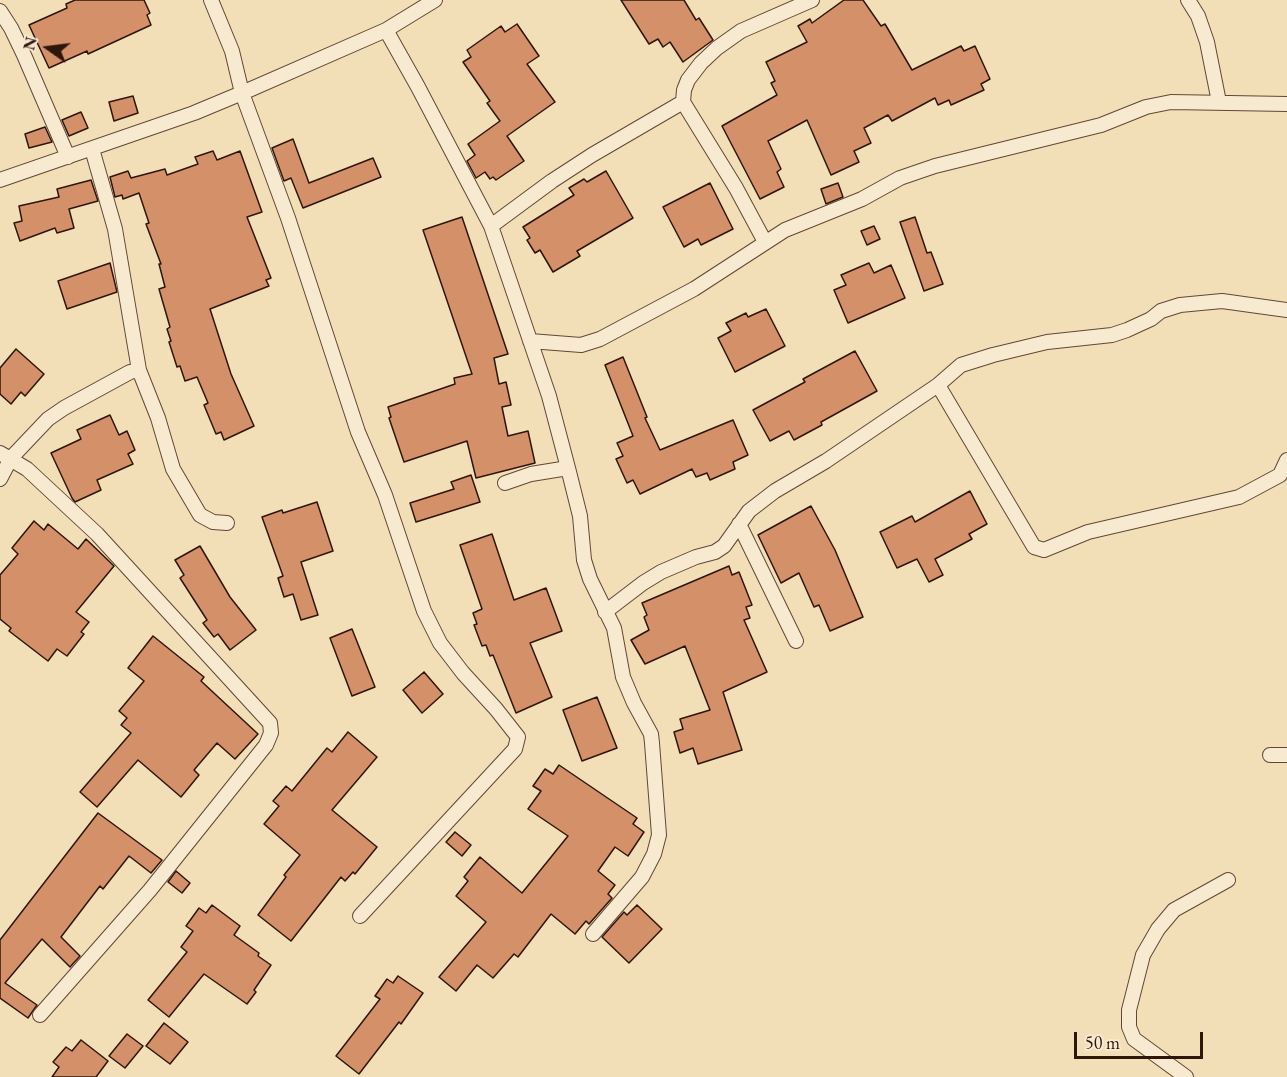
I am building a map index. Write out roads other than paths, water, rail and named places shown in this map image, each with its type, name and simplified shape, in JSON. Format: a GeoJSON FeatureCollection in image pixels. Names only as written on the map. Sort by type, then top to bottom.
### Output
{"type":"FeatureCollection","features":[{"type":"Feature","properties":{"kind":"street"},"geometry":{"type":"LineString","coordinates":[[211,0],[232,51],[242,93],[288,218],[358,432],[385,495],[395,531],[424,611],[446,651],[518,737],[515,749],[360,916]]}},
{"type":"Feature","properties":{"kind":"street"},"geometry":{"type":"LineString","coordinates":[[0,180],[194,113],[386,30],[435,0]]}},
{"type":"Feature","properties":{"kind":"street"},"geometry":{"type":"LineString","coordinates":[[765,242],[736,188],[683,102],[684,90],[688,80],[701,63],[741,31],[812,0]]}},
{"type":"Feature","properties":{"kind":"street"},"geometry":{"type":"LineString","coordinates":[[1188,0],[1198,16],[1207,42],[1219,102]]}},
{"type":"Feature","properties":{"kind":"street"},"geometry":{"type":"LineString","coordinates":[[0,11],[24,55],[68,157]]}},
{"type":"Feature","properties":{"kind":"street"},"geometry":{"type":"LineString","coordinates":[[386,30],[491,226],[549,396],[580,516],[584,560],[590,579],[614,628],[623,678],[633,703],[651,734],[656,772],[659,835],[654,854],[642,877],[593,934]]}},
{"type":"Feature","properties":{"kind":"street"},"geometry":{"type":"LineString","coordinates":[[491,226],[592,155],[683,102]]}},
{"type":"Feature","properties":{"kind":"street"},"geometry":{"type":"LineString","coordinates":[[530,341],[581,345],[600,339],[694,289],[785,230],[862,199],[900,178],[935,166],[1101,124],[1171,102],[1287,104]]}},
{"type":"Feature","properties":{"kind":"street"},"geometry":{"type":"LineString","coordinates":[[92,149],[115,229],[139,370],[158,418],[173,469],[200,515],[213,522],[227,523]]}},
{"type":"Feature","properties":{"kind":"street"},"geometry":{"type":"LineString","coordinates":[[605,612],[661,572],[696,557],[715,552],[724,546],[748,511],[938,385],[961,365],[1047,342],[1119,332],[1151,319],[1161,311],[1180,305],[1222,302],[1287,310]]}},
{"type":"Feature","properties":{"kind":"street"},"geometry":{"type":"LineString","coordinates":[[0,479],[5,456],[48,419],[129,372],[139,370]]}},
{"type":"Feature","properties":{"kind":"street"},"geometry":{"type":"LineString","coordinates":[[938,385],[1034,547],[1044,550],[1088,532],[1239,497],[1280,475],[1287,460]]}},
{"type":"Feature","properties":{"kind":"street"},"geometry":{"type":"LineString","coordinates":[[5,456],[45,484],[98,534],[270,723],[271,733],[266,745],[150,890],[40,1015]]}},
{"type":"Feature","properties":{"kind":"street"},"geometry":{"type":"LineString","coordinates":[[505,483],[531,474],[568,468]]}},
{"type":"Feature","properties":{"kind":"street"},"geometry":{"type":"LineString","coordinates":[[739,524],[796,641]]}},
{"type":"Feature","properties":{"kind":"street"},"geometry":{"type":"LineString","coordinates":[[1270,755],[1287,755]]}},
{"type":"Feature","properties":{"kind":"street"},"geometry":{"type":"LineString","coordinates":[[1186,1077],[1134,1039],[1129,1027],[1129,1010],[1143,955],[1158,929],[1174,910],[1228,880]]}}]}
